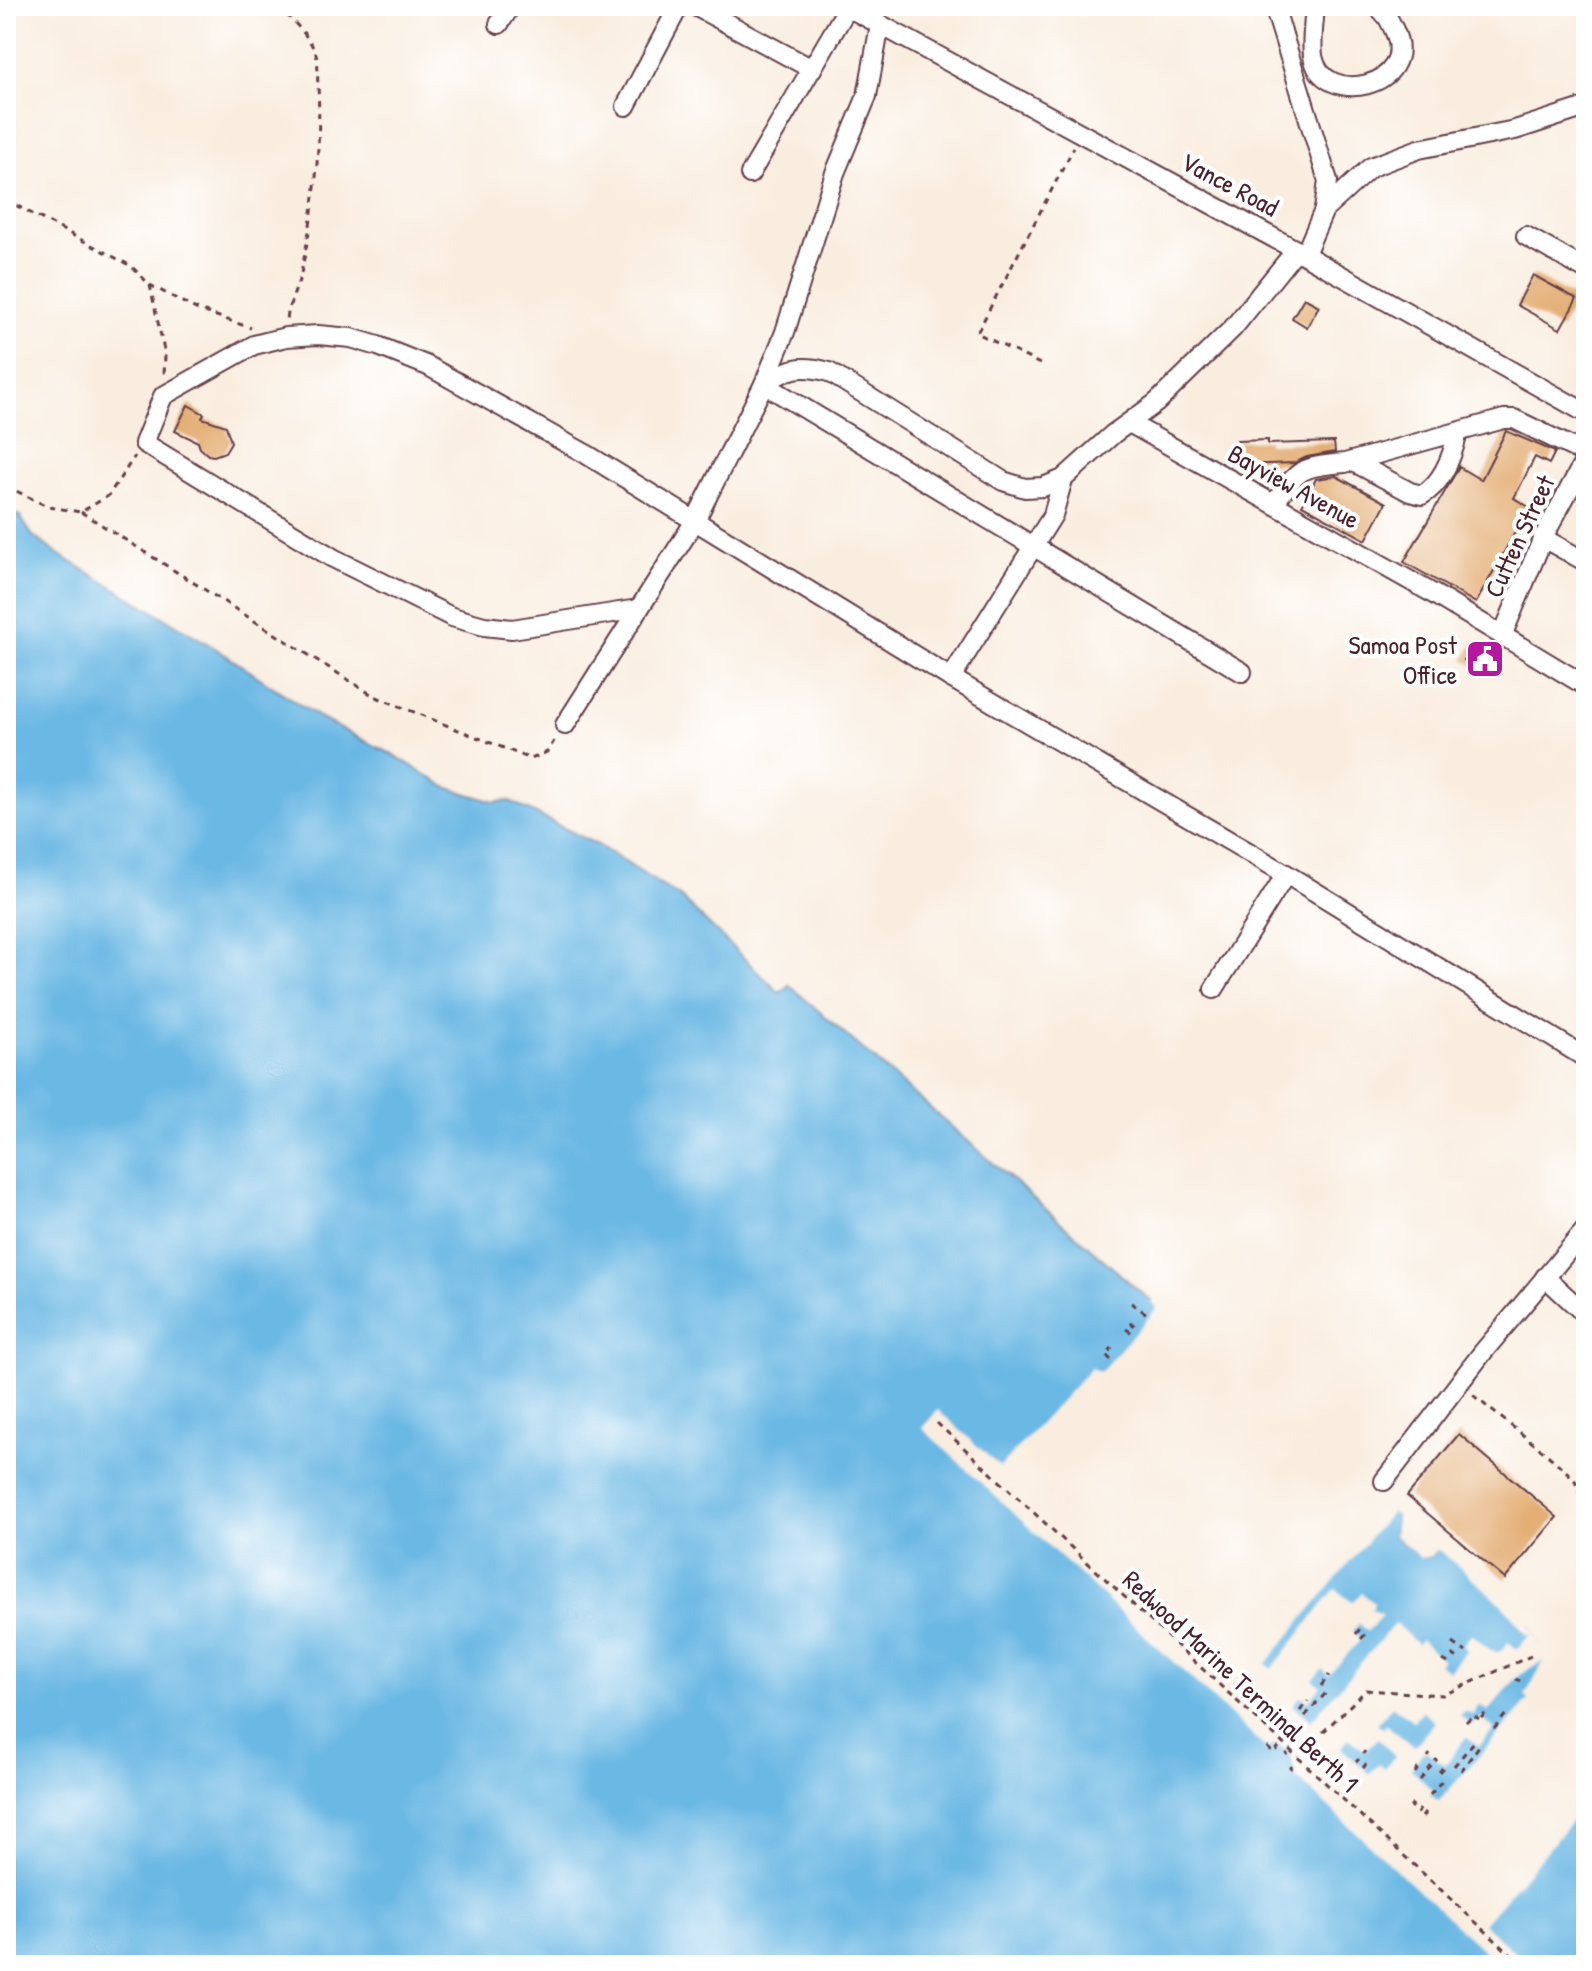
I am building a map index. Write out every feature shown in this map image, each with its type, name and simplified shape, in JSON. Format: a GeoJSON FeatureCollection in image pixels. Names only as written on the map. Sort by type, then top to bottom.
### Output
{"type":"FeatureCollection","features":[{"type":"Feature","properties":{"kind":"street"},"geometry":{"type":"LineString","coordinates":[[499,24],[511,6]]}},
{"type":"Feature","properties":{"kind":"street"},"geometry":{"type":"LineString","coordinates":[[626,106],[679,6]]}},
{"type":"Feature","properties":{"kind":"street"},"geometry":{"type":"LineString","coordinates":[[695,6],[812,69]]}},
{"type":"Feature","properties":{"kind":"street"},"geometry":{"type":"LineString","coordinates":[[1274,6],[1328,181],[1324,210]]}},
{"type":"Feature","properties":{"kind":"street"},"geometry":{"type":"LineString","coordinates":[[1315,6],[1313,56],[1322,76],[1340,86],[1386,77],[1398,60],[1399,39],[1387,14],[1376,6]]}},
{"type":"Feature","properties":{"kind":"street"},"geometry":{"type":"LineString","coordinates":[[750,174],[847,7]]}},
{"type":"Feature","properties":{"kind":"street","name":"Vance Road"},"geometry":{"type":"LineString","coordinates":[[847,7],[1301,252],[1586,413]]}},
{"type":"Feature","properties":{"kind":"street"},"geometry":{"type":"LineString","coordinates":[[565,725],[695,521],[764,384],[785,332],[835,173],[867,96],[880,25]]}},
{"type":"Feature","properties":{"kind":"street"},"geometry":{"type":"LineString","coordinates":[[764,384],[782,371],[796,366],[829,372],[1003,481],[1025,488],[1043,487],[1063,479],[1113,434],[1131,424],[1233,328],[1301,252],[1324,210],[1371,167],[1419,149],[1515,130],[1586,107]]}},
{"type":"Feature","properties":{"kind":"street"},"geometry":{"type":"LineString","coordinates":[[1526,236],[1586,270]]}},
{"type":"Feature","properties":{"kind":"street"},"geometry":{"type":"LineString","coordinates":[[638,609],[512,629],[484,626],[452,617],[333,558],[144,443],[163,396],[254,345],[286,337],[318,335],[351,338],[428,366],[586,454],[951,678],[1286,874],[1584,1059]]}},
{"type":"Feature","properties":{"kind":"street"},"geometry":{"type":"LineString","coordinates":[[764,384],[1242,672]]}},
{"type":"Feature","properties":{"kind":"street"},"geometry":{"type":"LineString","coordinates":[[1274,504],[1296,473],[1321,465],[1352,461],[1504,419],[1514,419],[1586,456]]}},
{"type":"Feature","properties":{"kind":"street","name":"Bayview Avenue"},"geometry":{"type":"LineString","coordinates":[[1131,424],[1432,593],[1586,686]]}},
{"type":"Feature","properties":{"kind":"street"},"geometry":{"type":"LineString","coordinates":[[1352,461],[1410,492],[1422,495],[1432,490],[1444,470],[1458,432]]}},
{"type":"Feature","properties":{"kind":"street","name":"Cutten Street"},"geometry":{"type":"LineString","coordinates":[[1502,636],[1543,538],[1586,456]]}},
{"type":"Feature","properties":{"kind":"street"},"geometry":{"type":"LineString","coordinates":[[951,678],[1053,515],[1063,479]]}},
{"type":"Feature","properties":{"kind":"street"},"geometry":{"type":"LineString","coordinates":[[1543,538],[1586,562]]}},
{"type":"Feature","properties":{"kind":"street"},"geometry":{"type":"LineString","coordinates":[[1214,989],[1286,874]]}},
{"type":"Feature","properties":{"kind":"street"},"geometry":{"type":"LineString","coordinates":[[1384,1481],[1459,1383],[1586,1229]]}},
{"type":"Feature","properties":{"kind":"street"},"geometry":{"type":"LineString","coordinates":[[1545,1277],[1586,1315]]}},
{"type":"Feature","properties":{"kind":"path"},"geometry":{"type":"LineString","coordinates":[[278,6],[303,32],[316,55],[319,102],[311,220],[302,273],[288,309],[286,337]]}},
{"type":"Feature","properties":{"kind":"path"},"geometry":{"type":"LineString","coordinates":[[1040,364],[977,333],[1081,133]]}},
{"type":"Feature","properties":{"kind":"path"},"geometry":{"type":"LineString","coordinates":[[6,200],[131,266],[150,285],[196,309],[257,329]]}},
{"type":"Feature","properties":{"kind":"path"},"geometry":{"type":"LineString","coordinates":[[150,285],[165,355],[163,396]]}},
{"type":"Feature","properties":{"kind":"path"},"geometry":{"type":"LineString","coordinates":[[81,512],[108,496],[144,443]]}},
{"type":"Feature","properties":{"kind":"path"},"geometry":{"type":"LineString","coordinates":[[6,486],[49,507],[81,512],[374,696],[531,759],[547,752],[565,725]]}},
{"type":"Feature","properties":{"kind":"path"},"geometry":{"type":"LineString","coordinates":[[1131,1303],[1150,1316]]}},
{"type":"Feature","properties":{"kind":"path"},"geometry":{"type":"LineString","coordinates":[[1130,1322],[1138,1329]]}},
{"type":"Feature","properties":{"kind":"path"},"geometry":{"type":"LineString","coordinates":[[1126,1329],[1134,1334]]}},
{"type":"Feature","properties":{"kind":"path"},"geometry":{"type":"LineString","coordinates":[[1111,1360],[1106,1355],[1112,1348]]}},
{"type":"Feature","properties":{"kind":"path"},"geometry":{"type":"LineString","coordinates":[[1459,1383],[1577,1481],[1585,1512],[1583,1549],[1586,1557]]}},
{"type":"Feature","properties":{"kind":"path","name":"Redwood Marine Terminal Berth 1"},"geometry":{"type":"LineString","coordinates":[[937,1423],[1522,1965]]}},
{"type":"Feature","properties":{"kind":"path"},"geometry":{"type":"LineString","coordinates":[[1356,1634],[1362,1626]]}},
{"type":"Feature","properties":{"kind":"path"},"geometry":{"type":"LineString","coordinates":[[1361,1639],[1368,1631]]}},
{"type":"Feature","properties":{"kind":"path"},"geometry":{"type":"LineString","coordinates":[[1453,1643],[1466,1652]]}},
{"type":"Feature","properties":{"kind":"path"},"geometry":{"type":"LineString","coordinates":[[1452,1654],[1459,1659]]}},
{"type":"Feature","properties":{"kind":"path"},"geometry":{"type":"LineString","coordinates":[[1323,1732],[1366,1690],[1443,1695],[1531,1656]]}},
{"type":"Feature","properties":{"kind":"path"},"geometry":{"type":"LineString","coordinates":[[1443,1660],[1453,1666]]}},
{"type":"Feature","properties":{"kind":"path"},"geometry":{"type":"LineString","coordinates":[[1321,1686],[1329,1675]]}},
{"type":"Feature","properties":{"kind":"path"},"geometry":{"type":"LineString","coordinates":[[1305,1716],[1326,1693]]}},
{"type":"Feature","properties":{"kind":"path"},"geometry":{"type":"LineString","coordinates":[[1300,1711],[1308,1701]]}},
{"type":"Feature","properties":{"kind":"path"},"geometry":{"type":"LineString","coordinates":[[1466,1722],[1473,1715],[1480,1719],[1488,1711]]}},
{"type":"Feature","properties":{"kind":"path"},"geometry":{"type":"LineString","coordinates":[[1494,1729],[1506,1714]]}},
{"type":"Feature","properties":{"kind":"path"},"geometry":{"type":"LineString","coordinates":[[1454,1766],[1474,1742]]}},
{"type":"Feature","properties":{"kind":"path"},"geometry":{"type":"LineString","coordinates":[[1461,1771],[1479,1746]]}},
{"type":"Feature","properties":{"kind":"path"},"geometry":{"type":"LineString","coordinates":[[1267,1747],[1273,1753],[1279,1747]]}},
{"type":"Feature","properties":{"kind":"path"},"geometry":{"type":"LineString","coordinates":[[1463,1755],[1458,1748],[1467,1751]]}},
{"type":"Feature","properties":{"kind":"path"},"geometry":{"type":"LineString","coordinates":[[1420,1780],[1437,1759]]}},
{"type":"Feature","properties":{"kind":"path"},"geometry":{"type":"LineString","coordinates":[[1415,1773],[1421,1764]]}},
{"type":"Feature","properties":{"kind":"path"},"geometry":{"type":"LineString","coordinates":[[1439,1772],[1445,1765]]}},
{"type":"Feature","properties":{"kind":"path"},"geometry":{"type":"LineString","coordinates":[[1430,1795],[1444,1778]]}},
{"type":"Feature","properties":{"kind":"water"},"geometry":{"type":"Polygon","coordinates":[[[19,515],[32,535],[56,553],[215,648],[323,720],[397,757],[446,787],[494,802],[510,801],[598,845],[681,898],[780,993],[789,985],[1396,1515],[1394,1535],[1420,1557],[1432,1556],[1441,1542],[1528,1624],[1586,1742],[1586,1965],[6,1965],[6,516],[19,515]]]}},
{"type":"Feature","properties":{"kind":"pier"},"geometry":{"type":"Polygon","coordinates":[[[1153,1299],[1399,1512],[1398,1533],[1421,1553],[1430,1552],[1441,1538],[1513,1604],[1526,1619],[1546,1657],[1549,1653],[1586,1732],[1586,1790],[1572,1806],[1579,1813],[1483,1924],[1529,1965],[1499,1965],[1296,1777],[1291,1755],[1274,1745],[1267,1749],[922,1428],[938,1410],[1000,1467],[1091,1368],[1100,1372],[1157,1308],[1151,1302],[1153,1299]],[[1391,1512],[1266,1664],[1272,1669],[1335,1589],[1352,1602],[1362,1593],[1374,1603],[1372,1610],[1382,1615],[1368,1631],[1359,1624],[1353,1630],[1361,1639],[1329,1675],[1322,1669],[1313,1680],[1321,1686],[1308,1701],[1301,1696],[1293,1705],[1311,1721],[1395,1623],[1417,1644],[1421,1640],[1443,1660],[1439,1664],[1449,1671],[1467,1650],[1463,1645],[1472,1634],[1490,1651],[1497,1652],[1503,1650],[1508,1642],[1517,1649],[1531,1634],[1527,1635],[1503,1605],[1437,1550],[1432,1556],[1420,1558],[1394,1535],[1396,1515],[1391,1512]],[[1544,1661],[1520,1674],[1488,1711],[1479,1705],[1473,1715],[1465,1711],[1460,1716],[1471,1725],[1481,1718],[1494,1729],[1479,1746],[1466,1737],[1445,1765],[1426,1751],[1422,1753],[1411,1769],[1433,1791],[1430,1795],[1439,1801],[1529,1700],[1525,1696],[1544,1661]],[[1392,1705],[1377,1724],[1384,1729],[1385,1724],[1414,1747],[1435,1722],[1423,1712],[1413,1721],[1392,1705]],[[1349,1738],[1341,1748],[1370,1774],[1379,1764],[1384,1769],[1395,1756],[1378,1738],[1365,1751],[1349,1738]]]}},
{"type":"Feature","properties":{"kind":"building"},"geometry":{"type":"Polygon","coordinates":[[[1533,275],[1577,299],[1560,329],[1517,305],[1533,275]]]}},
{"type":"Feature","properties":{"kind":"building"},"geometry":{"type":"Polygon","coordinates":[[[1304,298],[1319,306],[1307,327],[1292,318],[1304,298]]]}},
{"type":"Feature","properties":{"kind":"building"},"geometry":{"type":"Polygon","coordinates":[[[188,405],[204,414],[202,418],[226,426],[231,442],[225,452],[208,455],[198,442],[175,431],[188,405]]]}},
{"type":"Feature","properties":{"kind":"building"},"geometry":{"type":"Polygon","coordinates":[[[1506,431],[1555,452],[1549,464],[1535,457],[1514,498],[1529,507],[1476,603],[1404,562],[1459,467],[1481,480],[1506,431]]]}},
{"type":"Feature","properties":{"kind":"building"},"geometry":{"type":"Polygon","coordinates":[[[1268,440],[1268,444],[1334,442],[1335,452],[1307,457],[1294,463],[1238,465],[1237,441],[1268,440]]]}},
{"type":"Feature","properties":{"kind":"building"},"geometry":{"type":"Polygon","coordinates":[[[1336,476],[1386,503],[1366,540],[1302,505],[1316,479],[1336,476]]]}},
{"type":"Feature","properties":{"kind":"building"},"geometry":{"type":"Polygon","coordinates":[[[1473,644],[1478,647],[1480,644],[1494,653],[1492,656],[1497,659],[1488,674],[1464,660],[1473,644]]]}},
{"type":"Feature","properties":{"kind":"building"},"geometry":{"type":"Polygon","coordinates":[[[1459,1434],[1557,1517],[1505,1579],[1407,1496],[1459,1434]]]}},
{"type":"Feature","properties":{"kind":"place","name":"Samoa Post Office"},"geometry":{"type":"Point","coordinates":[1485,659]}}]}
